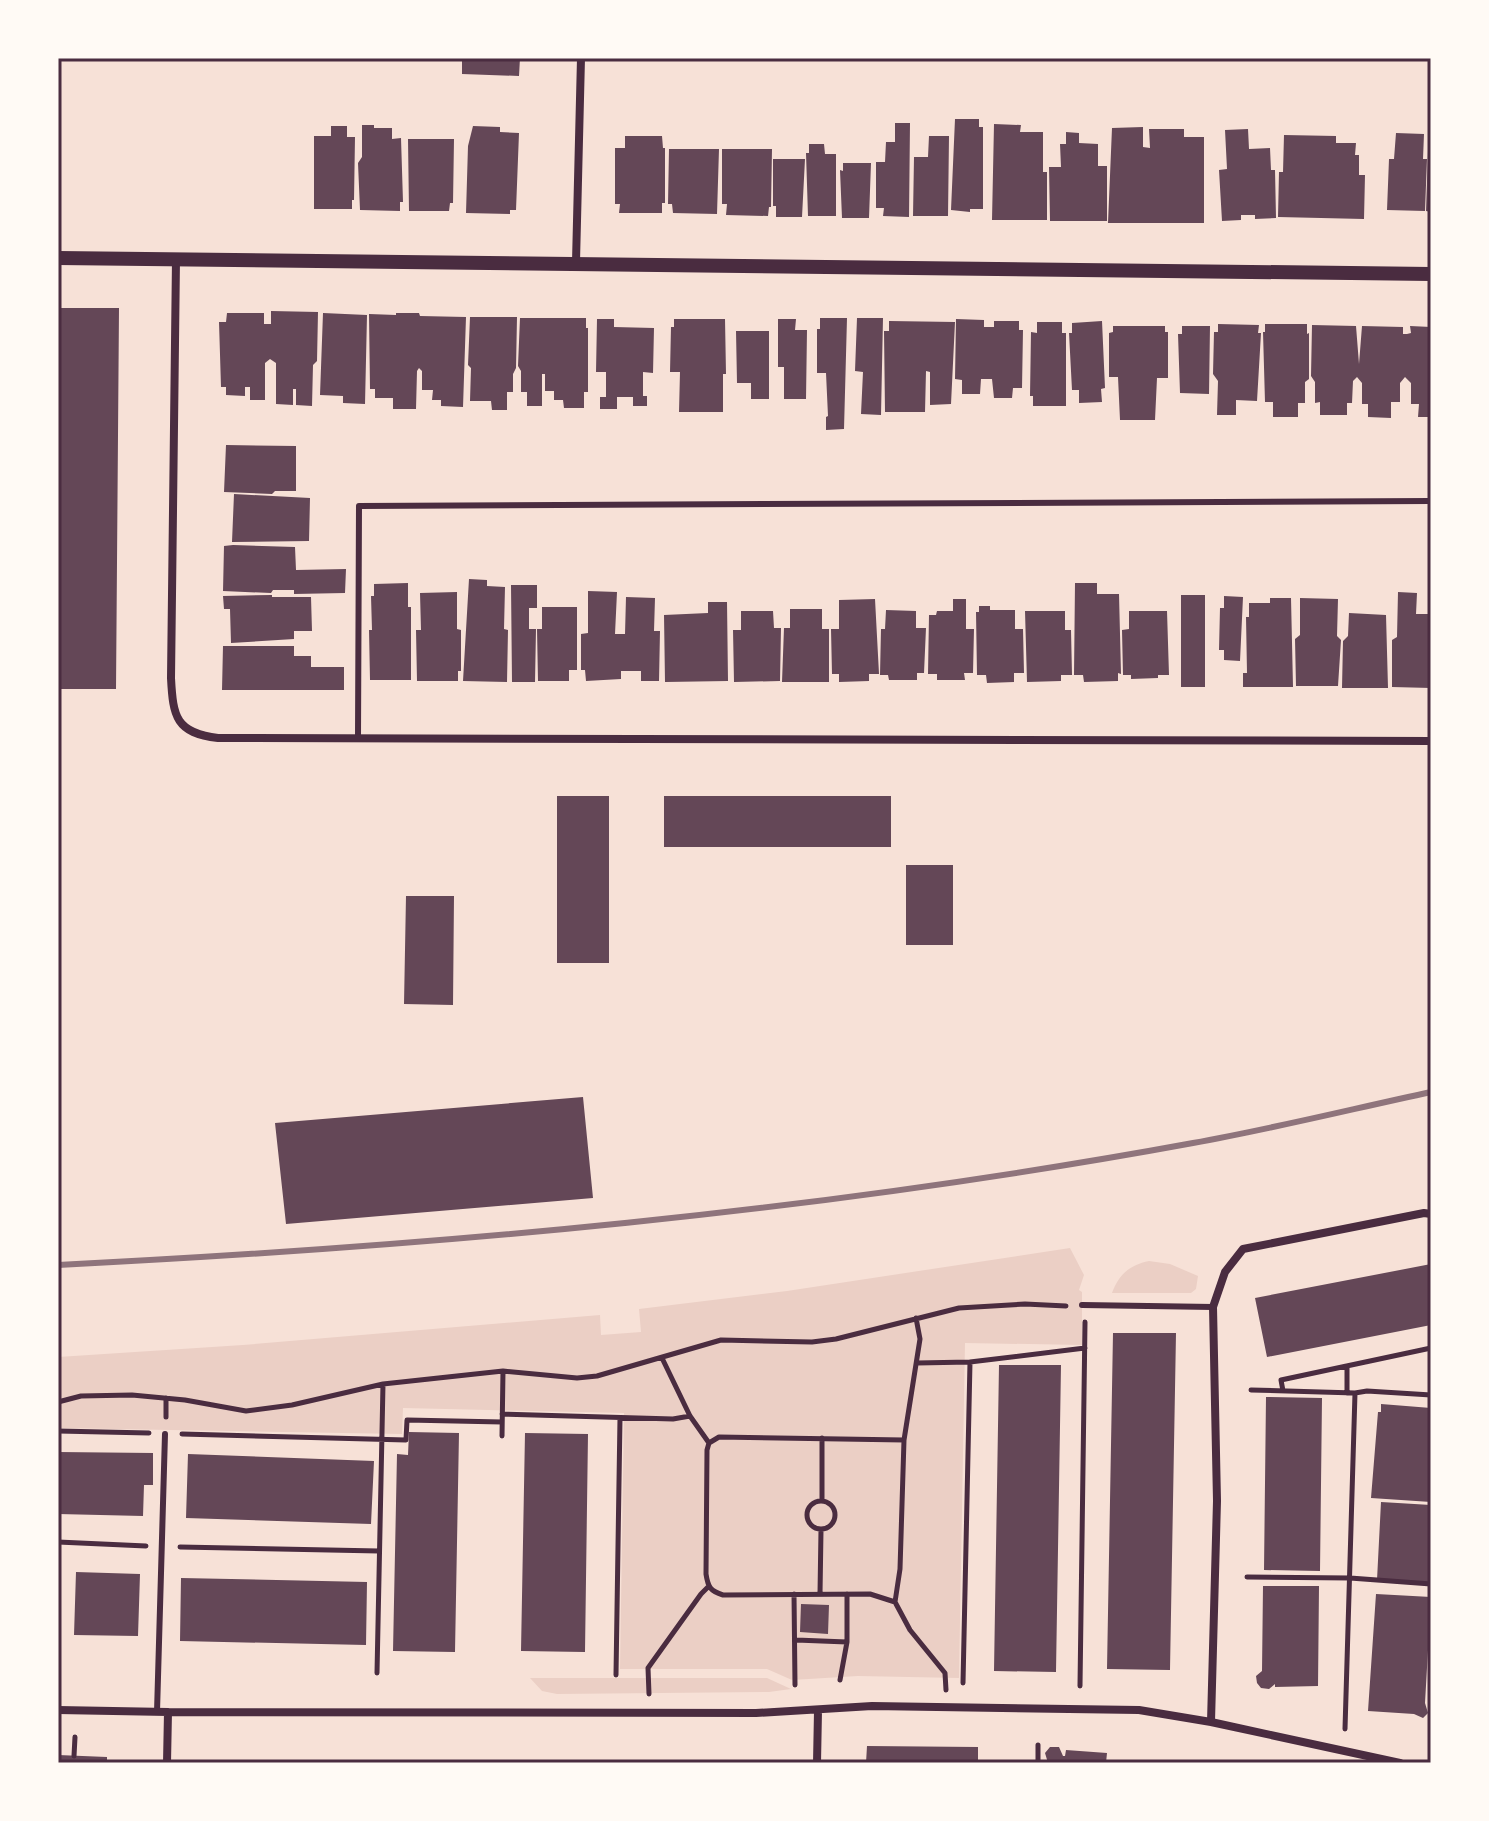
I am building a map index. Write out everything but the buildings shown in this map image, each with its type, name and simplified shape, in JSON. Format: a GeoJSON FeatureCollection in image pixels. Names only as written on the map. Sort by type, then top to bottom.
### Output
{"type":"FeatureCollection","features":[{"type":"Feature","properties":{"kind":"street"},"geometry":{"type":"LineString","coordinates":[[576,262],[581,58]]}},
{"type":"Feature","properties":{"kind":"street"},"geometry":{"type":"LineString","coordinates":[[58,258],[1431,274]]}},
{"type":"Feature","properties":{"kind":"street"},"geometry":{"type":"LineString","coordinates":[[176,258],[172,708],[182,726],[198,736],[1431,741]]}},
{"type":"Feature","properties":{"kind":"street"},"geometry":{"type":"LineString","coordinates":[[1211,1722],[1217,1501],[1213,1307],[1225,1272],[1243,1249],[1431,1214]]}},
{"type":"Feature","properties":{"kind":"street"},"geometry":{"type":"LineString","coordinates":[[58,1710],[649,1713],[946,1706],[1139,1710],[1211,1722],[1400,1763]]}},
{"type":"Feature","properties":{"kind":"street"},"geometry":{"type":"LineString","coordinates":[[817,1763],[818,1711]]}},
{"type":"Feature","properties":{"kind":"street"},"geometry":{"type":"LineString","coordinates":[[167,1763],[168,1712]]}},
{"type":"Feature","properties":{"kind":"lane"},"geometry":{"type":"LineString","coordinates":[[358,738],[359,506],[1431,501]]}},
{"type":"Feature","properties":{"kind":"lane"},"geometry":{"type":"LineString","coordinates":[[1082,1305],[1213,1307]]}},
{"type":"Feature","properties":{"kind":"lane"},"geometry":{"type":"LineString","coordinates":[[157,1712],[165,1434]]}},
{"type":"Feature","properties":{"kind":"path"},"geometry":{"type":"LineString","coordinates":[[58,1402],[81,1396],[132,1395],[185,1400],[246,1411],[292,1405],[383,1384],[503,1371],[577,1378],[597,1376],[721,1340],[812,1342],[836,1339],[959,1308],[1082,1305]]}},
{"type":"Feature","properties":{"kind":"path"},"geometry":{"type":"LineString","coordinates":[[916,1318],[920,1339],[904,1440],[900,1569],[895,1602],[910,1630],[945,1673],[946,1706]]}},
{"type":"Feature","properties":{"kind":"path"},"geometry":{"type":"LineString","coordinates":[[1080,1686],[1086,1325]]}},
{"type":"Feature","properties":{"kind":"path"},"geometry":{"type":"LineString","coordinates":[[917,1363],[970,1362],[1085,1348]]}},
{"type":"Feature","properties":{"kind":"path"},"geometry":{"type":"LineString","coordinates":[[1283,1391],[1281,1380],[1431,1348]]}},
{"type":"Feature","properties":{"kind":"path"},"geometry":{"type":"LineString","coordinates":[[662,1358],[690,1416],[709,1443],[708,1587],[723,1595],[870,1594],[895,1602]]}},
{"type":"Feature","properties":{"kind":"path"},"geometry":{"type":"LineString","coordinates":[[963,1683],[970,1362]]}},
{"type":"Feature","properties":{"kind":"path"},"geometry":{"type":"LineString","coordinates":[[1347,1366],[1347,1393]]}},
{"type":"Feature","properties":{"kind":"path"},"geometry":{"type":"LineString","coordinates":[[502,1436],[503,1371]]}},
{"type":"Feature","properties":{"kind":"path"},"geometry":{"type":"LineString","coordinates":[[377,1673],[383,1384]]}},
{"type":"Feature","properties":{"kind":"path"},"geometry":{"type":"LineString","coordinates":[[1251,1390],[1431,1395]]}},
{"type":"Feature","properties":{"kind":"path"},"geometry":{"type":"LineString","coordinates":[[1345,1729],[1355,1393]]}},
{"type":"Feature","properties":{"kind":"path"},"geometry":{"type":"LineString","coordinates":[[502,1414],[673,1419],[690,1416]]}},
{"type":"Feature","properties":{"kind":"path"},"geometry":{"type":"LineString","coordinates":[[616,1675],[620,1418]]}},
{"type":"Feature","properties":{"kind":"path"},"geometry":{"type":"LineString","coordinates":[[58,1431],[406,1440],[407,1420],[502,1422]]}},
{"type":"Feature","properties":{"kind":"path"},"geometry":{"type":"LineString","coordinates":[[709,1443],[719,1437],[904,1440]]}},
{"type":"Feature","properties":{"kind":"path"},"geometry":{"type":"LineString","coordinates":[[822,1438],[822,1501]]}},
{"type":"Feature","properties":{"kind":"path"},"geometry":{"type":"LineString","coordinates":[[822,1501],[831,1505],[836,1514],[833,1523],[821,1530],[812,1527],[806,1514],[810,1506],[822,1501]]}},
{"type":"Feature","properties":{"kind":"path"},"geometry":{"type":"LineString","coordinates":[[820,1594],[821,1530]]}},
{"type":"Feature","properties":{"kind":"path"},"geometry":{"type":"LineString","coordinates":[[58,1542],[379,1551]]}},
{"type":"Feature","properties":{"kind":"path"},"geometry":{"type":"LineString","coordinates":[[1247,1577],[1350,1578],[1431,1584]]}},
{"type":"Feature","properties":{"kind":"path"},"geometry":{"type":"LineString","coordinates":[[649,1713],[648,1668],[708,1587]]}},
{"type":"Feature","properties":{"kind":"path"},"geometry":{"type":"LineString","coordinates":[[794,1594],[795,1685]]}},
{"type":"Feature","properties":{"kind":"path"},"geometry":{"type":"LineString","coordinates":[[840,1680],[847,1642],[847,1594]]}},
{"type":"Feature","properties":{"kind":"path"},"geometry":{"type":"LineString","coordinates":[[795,1640],[847,1642]]}},
{"type":"Feature","properties":{"kind":"path"},"geometry":{"type":"LineString","coordinates":[[74,1756],[75,1737]]}},
{"type":"Feature","properties":{"kind":"path"},"geometry":{"type":"LineString","coordinates":[[1038,1745],[1038,1763]]}},
{"type":"Feature","properties":{"kind":"shaded area"},"geometry":{"type":"Polygon","coordinates":[[[1070,1248],[1084,1275],[1079,1290],[1082,1292],[1082,1345],[965,1343],[959,1678],[858,1676],[792,1680],[767,1669],[620,1669],[624,1413],[403,1408],[402,1434],[58,1428],[58,1357],[600,1315],[601,1335],[641,1332],[639,1309],[787,1291],[1070,1248]]]}},
{"type":"Feature","properties":{"kind":"shaded area"},"geometry":{"type":"Polygon","coordinates":[[[1149,1261],[1170,1264],[1198,1276],[1196,1289],[1191,1293],[1112,1293],[1126,1271],[1149,1261]]]}},
{"type":"Feature","properties":{"kind":"shaded area"},"geometry":{"type":"Polygon","coordinates":[[[530,1678],[767,1678],[791,1689],[769,1692],[557,1694],[542,1691],[530,1678]]]}},
{"type":"Feature","properties":{"kind":"railway"},"geometry":{"type":"LineString","coordinates":[[58,1265],[343,1248],[769,1207],[1052,1167],[1193,1143],[1431,1092]]}}]}
